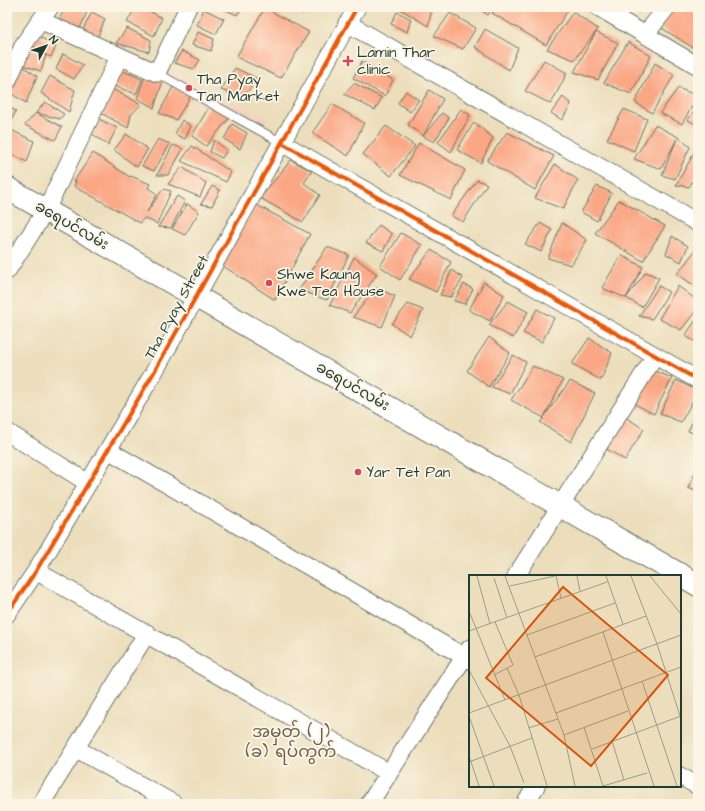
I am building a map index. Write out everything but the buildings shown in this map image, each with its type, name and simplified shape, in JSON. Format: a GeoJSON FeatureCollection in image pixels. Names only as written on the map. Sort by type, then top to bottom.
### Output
{"type":"FeatureCollection","features":[{"type":"Feature","properties":{"kind":"main road","name":"ခရေပင်လမ်း"},"geometry":{"type":"LineString","coordinates":[[7,188],[681,575]]}},
{"type":"Feature","properties":{"kind":"main road","name":"ခရေပင်လမ်း"},"geometry":{"type":"LineString","coordinates":[[681,575],[698,585]]}},
{"type":"Feature","properties":{"kind":"street"},"geometry":{"type":"LineString","coordinates":[[7,82],[24,44],[46,14],[119,57],[157,73],[188,7]]}},
{"type":"Feature","properties":{"kind":"street","name":"Tha Pyay Street"},"geometry":{"type":"LineString","coordinates":[[7,614],[36,571],[153,374],[356,7]]}},
{"type":"Feature","properties":{"kind":"street"},"geometry":{"type":"LineString","coordinates":[[598,7],[698,66]]}},
{"type":"Feature","properties":{"kind":"street"},"geometry":{"type":"LineString","coordinates":[[645,34],[667,7]]}},
{"type":"Feature","properties":{"kind":"street"},"geometry":{"type":"LineString","coordinates":[[347,24],[698,223]]}},
{"type":"Feature","properties":{"kind":"street"},"geometry":{"type":"LineString","coordinates":[[7,271],[46,210],[119,57]]}},
{"type":"Feature","properties":{"kind":"street"},"geometry":{"type":"LineString","coordinates":[[282,143],[698,380]]}},
{"type":"Feature","properties":{"kind":"street"},"geometry":{"type":"LineString","coordinates":[[517,575],[655,356]]}},
{"type":"Feature","properties":{"kind":"street"},"geometry":{"type":"LineString","coordinates":[[7,432],[88,483]]}},
{"type":"Feature","properties":{"kind":"street"},"geometry":{"type":"LineString","coordinates":[[108,450],[468,655],[369,804]]}},
{"type":"Feature","properties":{"kind":"street"},"geometry":{"type":"LineString","coordinates":[[36,571],[389,773]]}},
{"type":"Feature","properties":{"kind":"street"},"geometry":{"type":"LineString","coordinates":[[42,804],[147,634]]}},
{"type":"Feature","properties":{"kind":"street"},"geometry":{"type":"LineString","coordinates":[[77,749],[174,804]]}},
{"type":"Feature","properties":{"kind":"street"},"geometry":{"type":"LineString","coordinates":[[681,777],[698,786]]}},
{"type":"Feature","properties":{"kind":"street"},"geometry":{"type":"LineString","coordinates":[[525,804],[535,787]]}},
{"type":"Feature","properties":{"kind":"lane"},"geometry":{"type":"LineString","coordinates":[[157,73],[282,143]]}},
{"type":"Feature","properties":{"kind":"shaded area","name":"Tha Pyay Tan Market"},"geometry":{"type":"Polygon","coordinates":[[[116,43],[268,119],[261,134],[109,58],[116,43]]]}},
{"type":"Feature","properties":{"kind":"cycle path"},"geometry":{"type":"LineString","coordinates":[[7,614],[36,571],[153,374],[357,7]]}},
{"type":"Feature","properties":{"kind":"cycle path"},"geometry":{"type":"LineString","coordinates":[[282,143],[698,380]]}},
{"type":"Feature","properties":{"kind":"place","name":"Lamin Thar clinic"},"geometry":{"type":"Point","coordinates":[348,61]}},
{"type":"Feature","properties":{"kind":"place","name":"Tha Pyay Tan Market"},"geometry":{"type":"Point","coordinates":[189,88]}},
{"type":"Feature","properties":{"kind":"place","name":"Shwe Kaung Kwe Tea House"},"geometry":{"type":"Point","coordinates":[269,283]}},
{"type":"Feature","properties":{"kind":"place","name":"Yar Tet Pan"},"geometry":{"type":"Point","coordinates":[358,472]}},
{"type":"Feature","properties":{"kind":"district","name":"အမှတ် (၂) (ခ) ရပ်ကွက်"},"geometry":{"type":"Point","coordinates":[291,741]}}]}
